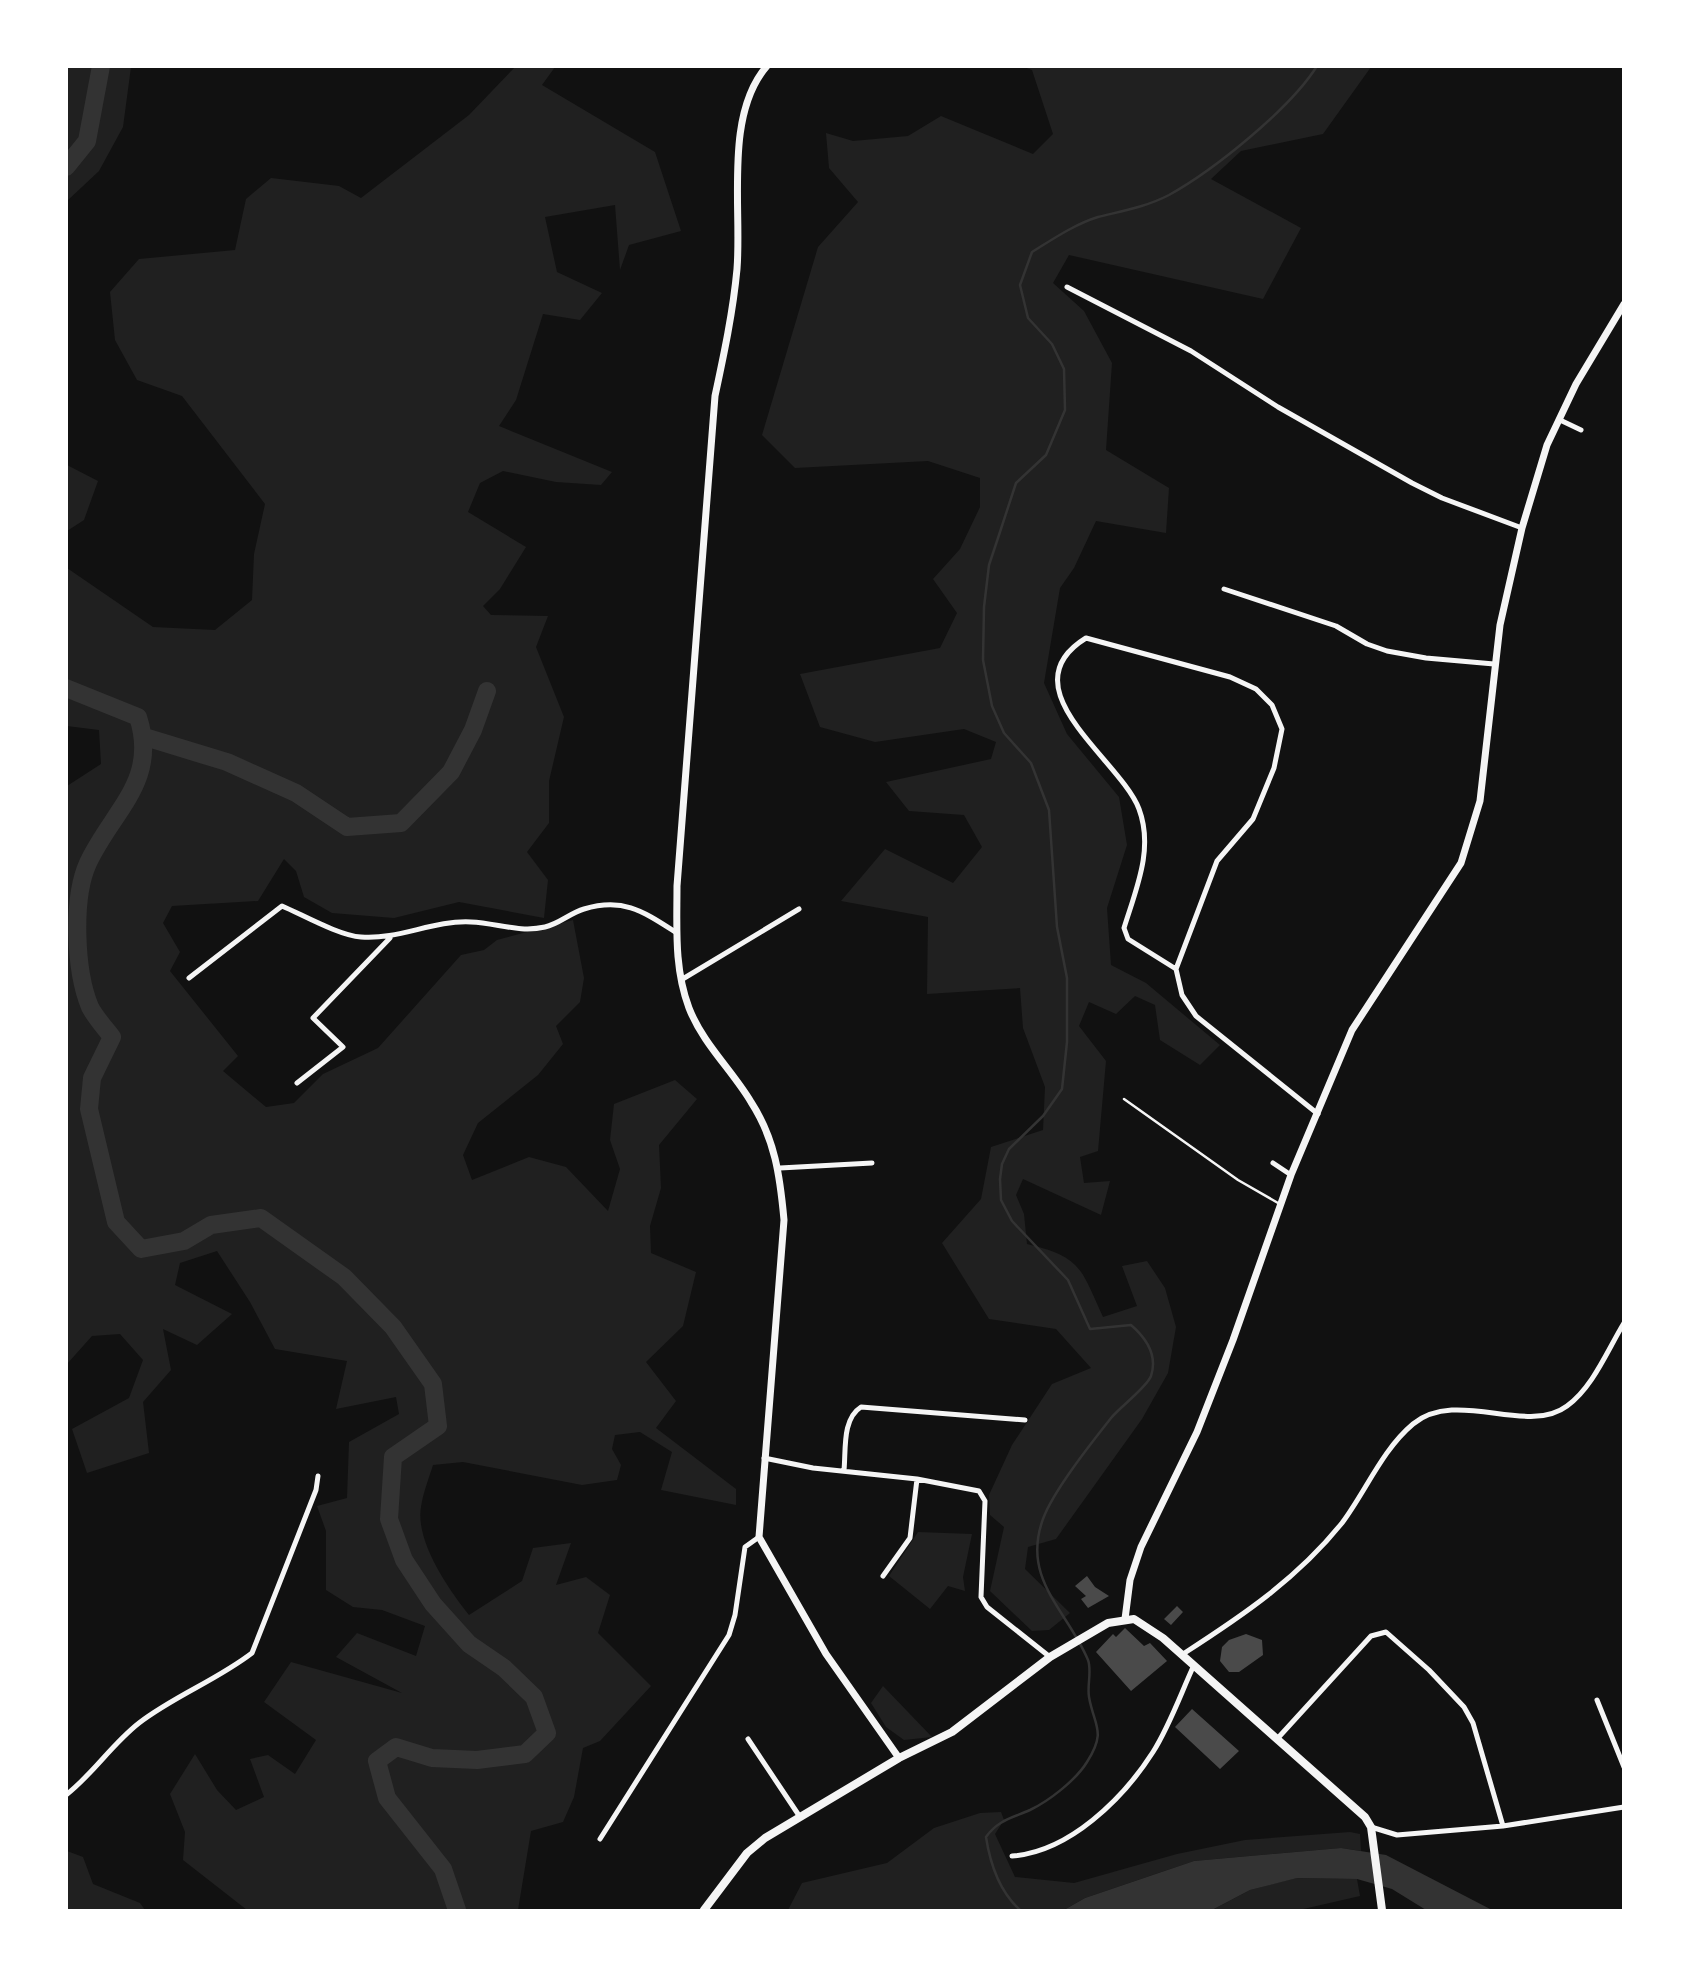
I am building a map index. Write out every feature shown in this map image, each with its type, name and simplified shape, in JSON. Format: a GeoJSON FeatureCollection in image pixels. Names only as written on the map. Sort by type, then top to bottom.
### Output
{"type":"FeatureCollection","features":[{"type":"Feature","properties":{"kind":"main road"},"geometry":{"type":"LineString","coordinates":[[704,1910],[747,1853],[800,1817],[899,1758],[952,1732],[1067,1645],[1125,1619],[1141,1623],[1183,1654],[1365,1817],[1373,1838],[1381,1906]]}},
{"type":"Feature","properties":{"kind":"street"},"geometry":{"type":"LineString","coordinates":[[767,66],[751,90],[739,154],[737,266],[731,324],[715,396],[677,964],[697,1025],[716,1056],[750,1100],[766,1128],[780,1168],[784,1220],[759,1537],[826,1654],[899,1758]]}},
{"type":"Feature","properties":{"kind":"street"},"geometry":{"type":"LineString","coordinates":[[1067,287],[1191,351],[1278,407],[1412,483],[1442,498],[1522,528]]}},
{"type":"Feature","properties":{"kind":"street"},"geometry":{"type":"LineString","coordinates":[[1125,1619],[1130,1580],[1141,1547],[1197,1432],[1233,1340],[1291,1175],[1360,1014],[1461,863],[1480,802],[1494,664],[1522,528],[1547,445],[1576,384],[1623,305]]}},
{"type":"Feature","properties":{"kind":"street"},"geometry":{"type":"LineString","coordinates":[[1560,420],[1581,430]]}},
{"type":"Feature","properties":{"kind":"street"},"geometry":{"type":"LineString","coordinates":[[1224,589],[1336,626],[1387,651],[1426,658],[1494,664]]}},
{"type":"Feature","properties":{"kind":"street"},"geometry":{"type":"LineString","coordinates":[[1176,969],[1128,939],[1124,928],[1146,857],[1139,810],[1120,776],[1073,724],[1062,705],[1058,672],[1070,648],[1086,638],[1239,681],[1256,689],[1272,705],[1282,729],[1275,768],[1253,819],[1217,861],[1176,969],[1182,995],[1196,1016],[1318,1114]]}},
{"type":"Feature","properties":{"kind":"street"},"geometry":{"type":"LineString","coordinates":[[189,978],[282,906],[357,937],[390,938],[423,926],[471,922],[514,930],[546,927],[583,909],[622,903],[645,912],[677,933]]}},
{"type":"Feature","properties":{"kind":"street"},"geometry":{"type":"LineString","coordinates":[[681,980],[799,909]]}},
{"type":"Feature","properties":{"kind":"street"},"geometry":{"type":"LineString","coordinates":[[297,1083],[343,1047],[313,1018],[390,938]]}},
{"type":"Feature","properties":{"kind":"street"},"geometry":{"type":"LineString","coordinates":[[780,1168],[872,1163]]}},
{"type":"Feature","properties":{"kind":"street"},"geometry":{"type":"LineString","coordinates":[[1273,1163],[1291,1175]]}},
{"type":"Feature","properties":{"kind":"street"},"geometry":{"type":"LineString","coordinates":[[1183,1654],[1254,1608],[1307,1564],[1357,1501],[1394,1444],[1413,1423],[1442,1411],[1538,1416],[1556,1413],[1585,1388],[1623,1323]]}},
{"type":"Feature","properties":{"kind":"street"},"geometry":{"type":"LineString","coordinates":[[844,1470],[848,1423],[852,1413],[861,1407],[1025,1420]]}},
{"type":"Feature","properties":{"kind":"street"},"geometry":{"type":"LineString","coordinates":[[764,1458],[813,1468],[917,1479],[979,1491],[985,1501],[981,1597],[987,1607],[1050,1657]]}},
{"type":"Feature","properties":{"kind":"street"},"geometry":{"type":"LineString","coordinates":[[66,1795],[95,1769],[113,1745],[161,1706],[237,1665],[252,1653],[316,1490],[318,1476]]}},
{"type":"Feature","properties":{"kind":"street"},"geometry":{"type":"LineString","coordinates":[[883,1576],[910,1538],[917,1479]]}},
{"type":"Feature","properties":{"kind":"street"},"geometry":{"type":"LineString","coordinates":[[600,1839],[729,1635],[735,1615],[745,1547],[759,1537]]}},
{"type":"Feature","properties":{"kind":"street"},"geometry":{"type":"LineString","coordinates":[[1276,1739],[1371,1636],[1386,1632],[1429,1670],[1464,1707],[1473,1723],[1503,1826]]}},
{"type":"Feature","properties":{"kind":"street"},"geometry":{"type":"LineString","coordinates":[[1012,1856],[1050,1849],[1126,1789],[1154,1751],[1194,1664]]}},
{"type":"Feature","properties":{"kind":"street"},"geometry":{"type":"LineString","coordinates":[[1597,1700],[1623,1767]]}},
{"type":"Feature","properties":{"kind":"street"},"geometry":{"type":"LineString","coordinates":[[748,1739],[800,1817]]}},
{"type":"Feature","properties":{"kind":"street"},"geometry":{"type":"LineString","coordinates":[[1371,1827],[1397,1835],[1503,1826],[1623,1807]]}},
{"type":"Feature","properties":{"kind":"lane"},"geometry":{"type":"LineString","coordinates":[[1124,1099],[1238,1180],[1280,1205]]}},
{"type":"Feature","properties":{"kind":"shaded area"},"geometry":{"type":"Polygon","coordinates":[[[67,66],[131,67],[123,127],[99,171],[67,201],[67,66]]]}},
{"type":"Feature","properties":{"kind":"shaded area"},"geometry":{"type":"Polygon","coordinates":[[[515,67],[555,67],[542,85],[655,152],[681,231],[629,245],[620,270],[615,205],[545,217],[557,272],[602,293],[580,320],[543,314],[516,400],[499,426],[612,472],[601,485],[556,482],[503,471],[480,483],[468,512],[526,547],[500,589],[483,606],[491,615],[548,616],[536,647],[564,717],[549,781],[549,823],[527,852],[548,880],[544,918],[459,902],[394,918],[332,913],[304,897],[296,871],[284,859],[258,901],[172,906],[163,923],[180,952],[170,971],[238,1056],[223,1071],[266,1107],[294,1103],[323,1074],[378,1048],[461,955],[484,950],[497,940],[573,920],[584,978],[580,1002],[556,1026],[563,1044],[538,1075],[478,1123],[463,1155],[472,1180],[529,1157],[566,1167],[608,1211],[620,1169],[610,1140],[614,1104],[675,1080],[697,1099],[659,1145],[661,1188],[650,1226],[651,1253],[696,1272],[683,1326],[646,1362],[676,1401],[656,1428],[736,1489],[736,1505],[661,1490],[672,1452],[640,1432],[615,1435],[612,1449],[621,1465],[617,1480],[582,1485],[463,1462],[433,1465],[421,1507],[423,1535],[443,1579],[469,1615],[522,1581],[533,1548],[571,1543],[556,1585],[586,1577],[610,1595],[598,1633],[651,1686],[600,1741],[583,1748],[574,1797],[563,1822],[531,1831],[518,1910],[247,1910],[183,1860],[185,1832],[170,1794],[195,1754],[217,1790],[236,1810],[264,1797],[250,1759],[268,1755],[295,1774],[316,1740],[264,1702],[291,1662],[402,1693],[336,1657],[357,1633],[416,1656],[425,1626],[382,1610],[353,1607],[326,1590],[326,1531],[317,1506],[347,1498],[349,1442],[399,1414],[396,1397],[336,1409],[347,1361],[275,1349],[250,1302],[217,1251],[180,1263],[175,1285],[232,1314],[197,1345],[163,1329],[171,1370],[143,1402],[149,1453],[87,1473],[72,1429],[129,1398],[143,1360],[120,1334],[92,1336],[67,1364],[67,786],[101,764],[99,730],[67,726],[67,568],[153,627],[215,630],[252,600],[254,554],[265,504],[182,396],[137,380],[115,340],[110,292],[139,259],[235,250],[246,199],[271,178],[339,186],[361,198],[469,115],[515,67]]]}},
{"type":"Feature","properties":{"kind":"shaded area"},"geometry":{"type":"Polygon","coordinates":[[[1024,67],[1371,67],[1323,134],[1241,151],[1211,179],[1301,228],[1263,299],[1069,255],[1053,283],[1084,311],[1112,363],[1106,450],[1169,488],[1166,533],[1096,521],[1074,568],[1060,588],[1044,683],[1067,734],[1119,797],[1127,845],[1107,908],[1111,965],[1146,983],[1220,1045],[1200,1065],[1160,1040],[1155,1005],[1135,996],[1116,1014],[1089,1002],[1079,1026],[1106,1061],[1098,1151],[1080,1157],[1084,1183],[1110,1181],[1101,1215],[1023,1179],[1016,1195],[1024,1214],[1027,1244],[1059,1254],[1077,1267],[1090,1287],[1103,1317],[1137,1306],[1122,1266],[1147,1261],[1165,1288],[1176,1327],[1168,1373],[1142,1419],[1056,1539],[1028,1547],[1025,1569],[1070,1613],[1049,1630],[1032,1631],[990,1591],[1004,1527],[990,1515],[989,1495],[1012,1445],[1052,1384],[1091,1368],[1056,1329],[989,1319],[942,1243],[981,1199],[991,1147],[1043,1130],[1045,1087],[1023,1028],[1020,988],[927,994],[928,917],[841,901],[885,849],[953,883],[982,847],[964,815],[909,811],[886,782],[991,759],[996,742],[964,729],[875,742],[820,727],[800,674],[940,648],[957,613],[933,579],[960,549],[980,507],[980,478],[928,461],[795,468],[762,435],[818,247],[858,202],[829,168],[826,133],[853,141],[908,136],[941,116],[1033,154],[1053,134],[1032,70],[1024,67]]]}},
{"type":"Feature","properties":{"kind":"shaded area"},"geometry":{"type":"Polygon","coordinates":[[[67,465],[98,481],[84,520],[67,531],[67,465]]]}},
{"type":"Feature","properties":{"kind":"shaded area"},"geometry":{"type":"Polygon","coordinates":[[[918,1532],[972,1534],[963,1577],[965,1591],[948,1586],[930,1609],[889,1576],[918,1532]]]}},
{"type":"Feature","properties":{"kind":"shaded area"},"geometry":{"type":"Polygon","coordinates":[[[883,1686],[932,1737],[904,1740],[886,1727],[871,1703],[883,1686]]]}},
{"type":"Feature","properties":{"kind":"shaded area"},"geometry":{"type":"Polygon","coordinates":[[[1001,1812],[1004,1820],[995,1834],[1015,1877],[1074,1883],[1177,1854],[1245,1840],[1350,1832],[1360,1834],[1361,1851],[1341,1848],[1194,1861],[1085,1898],[1064,1910],[788,1910],[802,1883],[887,1863],[934,1828],[980,1813],[1001,1812]]]}},
{"type":"Feature","properties":{"kind":"shaded area"},"geometry":{"type":"Polygon","coordinates":[[[1341,1848],[1386,1855],[1492,1910],[1426,1910],[1392,1889],[1357,1879],[1297,1878],[1250,1890],[1212,1910],[1064,1910],[1085,1898],[1194,1861],[1341,1848]]]}},
{"type":"Feature","properties":{"kind":"shaded area"},"geometry":{"type":"Polygon","coordinates":[[[67,1851],[83,1857],[93,1884],[140,1903],[145,1910],[67,1910],[67,1851]]]}},
{"type":"Feature","properties":{"kind":"shaded area"},"geometry":{"type":"Polygon","coordinates":[[[1296,1878],[1357,1879],[1360,1896],[1299,1910],[1212,1910],[1250,1890],[1296,1878]]]}},
{"type":"Feature","properties":{"kind":"building"},"geometry":{"type":"Polygon","coordinates":[[[1087,1576],[1095,1587],[1109,1596],[1088,1608],[1081,1599],[1086,1596],[1075,1586],[1087,1576]]]}},
{"type":"Feature","properties":{"kind":"building"},"geometry":{"type":"Polygon","coordinates":[[[1177,1606],[1183,1612],[1171,1625],[1164,1619],[1177,1606]]]}},
{"type":"Feature","properties":{"kind":"building"},"geometry":{"type":"Polygon","coordinates":[[[1125,1628],[1144,1646],[1150,1643],[1167,1661],[1131,1691],[1096,1652],[1113,1634],[1116,1637],[1125,1628]]]}},
{"type":"Feature","properties":{"kind":"building"},"geometry":{"type":"Polygon","coordinates":[[[1246,1634],[1262,1640],[1263,1655],[1239,1672],[1229,1672],[1220,1661],[1222,1647],[1229,1640],[1246,1634]]]}},
{"type":"Feature","properties":{"kind":"building"},"geometry":{"type":"Polygon","coordinates":[[[1192,1709],[1239,1751],[1220,1769],[1175,1727],[1192,1709]]]}},
{"type":"Feature","properties":{"kind":"waterway"},"geometry":{"type":"LineString","coordinates":[[66,167],[87,141],[101,66]]}},
{"type":"Feature","properties":{"kind":"waterway"},"geometry":{"type":"LineString","coordinates":[[1020,1910],[997,1877],[986,1837],[1000,1823],[1037,1806],[1069,1783],[1087,1762],[1098,1735],[1089,1697],[1088,1660],[1042,1577],[1038,1540],[1043,1519],[1064,1481],[1084,1453],[1111,1418],[1149,1381],[1153,1368],[1152,1354],[1146,1341],[1131,1325],[1090,1329],[1068,1280],[1012,1221],[1001,1200],[1002,1164],[1009,1149],[1043,1116],[1062,1089],[1067,1042],[1067,978],[1057,927],[1049,810],[1031,763],[1004,733],[992,706],[983,660],[984,607],[989,565],[1016,483],[1046,455],[1065,410],[1064,369],[1052,344],[1028,318],[1020,285],[1032,252],[1081,224],[1152,203],[1187,184],[1228,155],[1270,119],[1305,83],[1317,66]]}},
{"type":"Feature","properties":{"kind":"waterway"},"geometry":{"type":"LineString","coordinates":[[66,688],[138,717],[143,740],[138,778],[88,863],[79,895],[77,935],[85,992],[92,1011],[112,1037],[92,1078],[89,1109],[116,1222],[141,1249],[184,1241],[211,1225],[261,1218],[344,1277],[393,1327],[433,1384],[438,1426],[393,1457],[389,1519],[404,1560],[433,1604],[469,1644],[504,1668],[534,1697],[547,1733],[525,1754],[477,1760],[432,1758],[396,1747],[377,1761],[387,1798],[443,1869],[457,1910]]}},
{"type":"Feature","properties":{"kind":"waterway"},"geometry":{"type":"LineString","coordinates":[[145,737],[227,762],[296,793],[347,827],[401,823],[451,772],[473,730],[487,691]]}}]}
